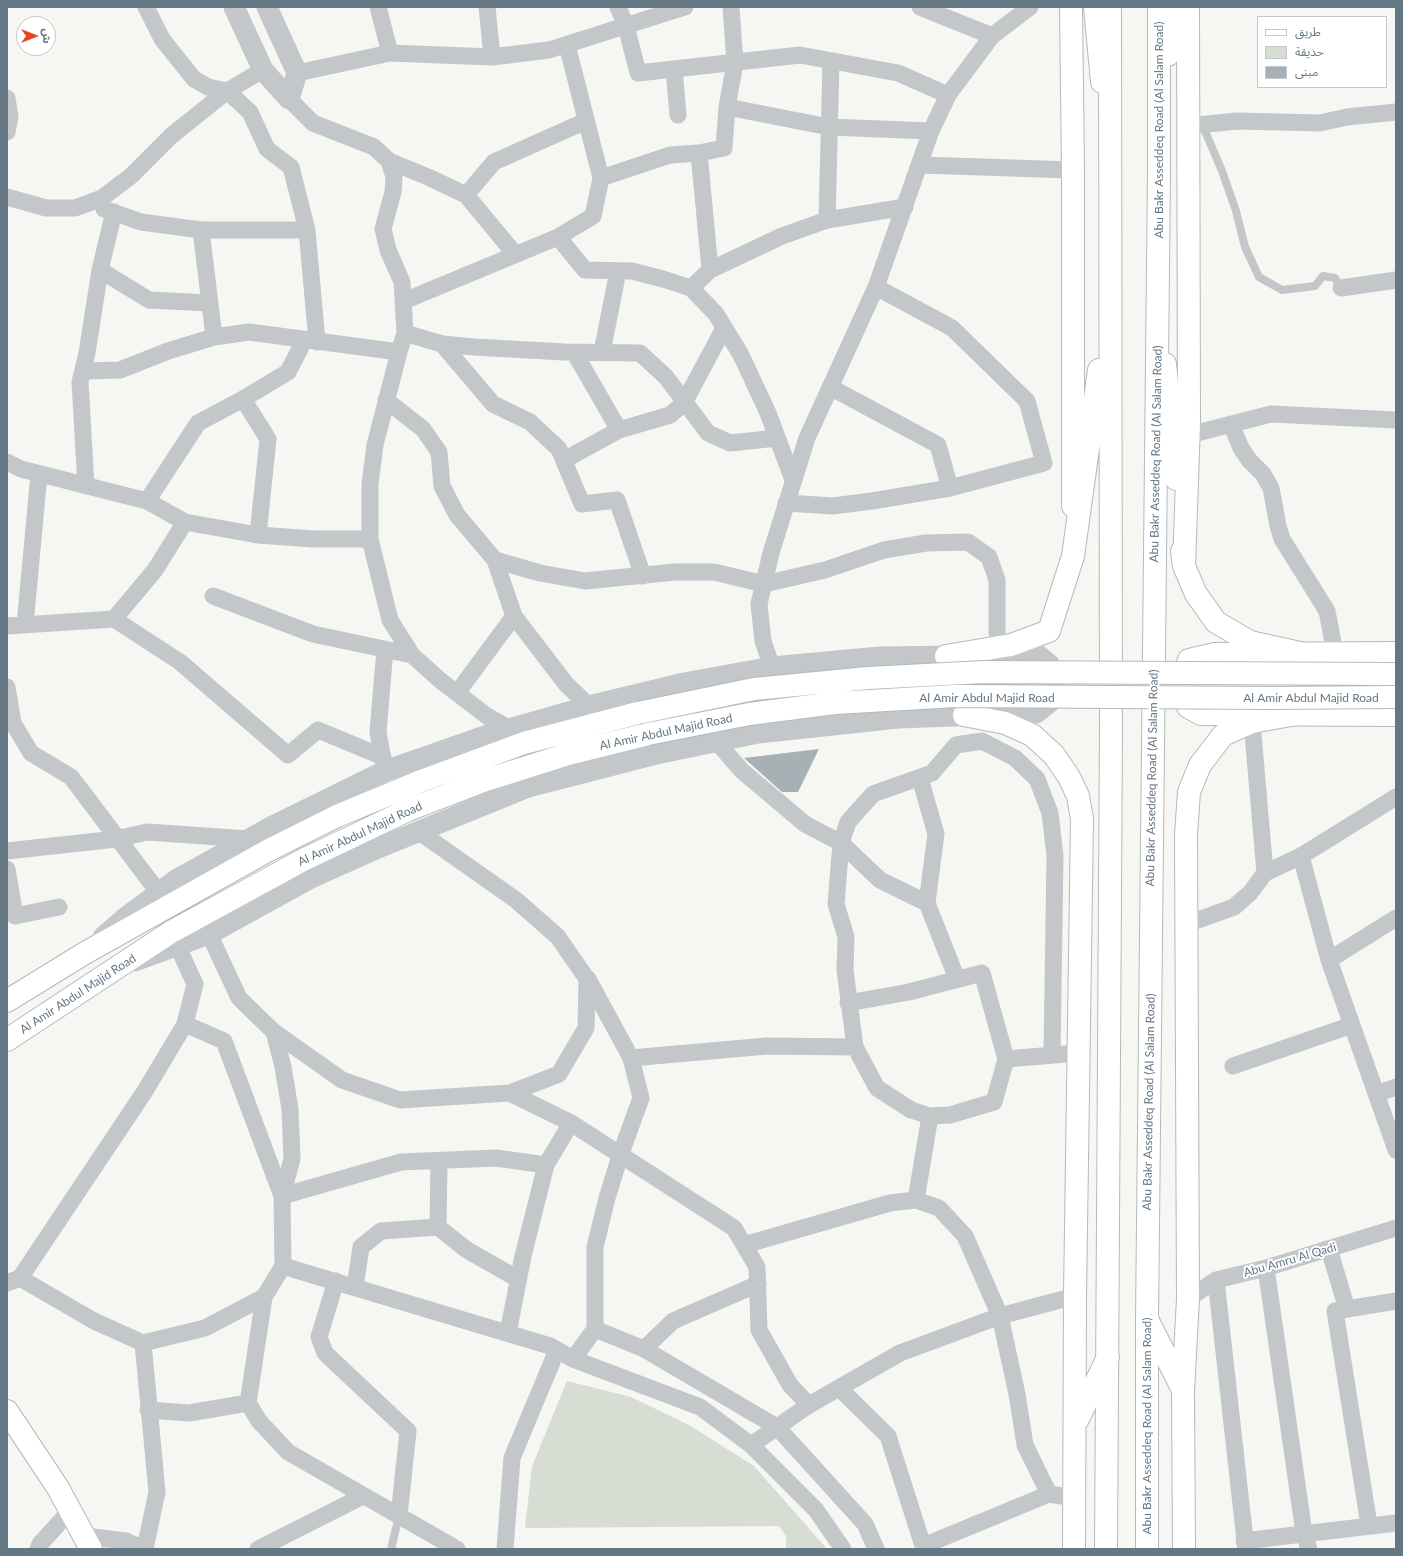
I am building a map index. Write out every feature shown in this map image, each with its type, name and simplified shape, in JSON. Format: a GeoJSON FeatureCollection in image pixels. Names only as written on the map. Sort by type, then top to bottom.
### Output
{"type":"FeatureCollection","features":[{"type":"Feature","properties":{"kind":"main road"},"geometry":{"type":"LineString","coordinates":[[1071,7],[1073,170],[1073,556]]}},
{"type":"Feature","properties":{"kind":"main road"},"geometry":{"type":"LineString","coordinates":[[1095,7],[1110,176]]}},
{"type":"Feature","properties":{"kind":"main road"},"geometry":{"type":"LineString","coordinates":[[1106,1549],[1111,728],[1110,7]]}},
{"type":"Feature","properties":{"kind":"main road","name":"Abu Bakr Asseddeq Road (Al Salam Road)"},"geometry":{"type":"LineString","coordinates":[[1147,1549],[1147,1319],[1158,291],[1159,7]]}},
{"type":"Feature","properties":{"kind":"main road"},"geometry":{"type":"LineString","coordinates":[[1159,172],[1171,7]]}},
{"type":"Feature","properties":{"kind":"main road"},"geometry":{"type":"LineString","coordinates":[[1184,566],[1189,435],[1195,125],[1188,7]]}},
{"type":"Feature","properties":{"kind":"main road"},"geometry":{"type":"LineString","coordinates":[[946,656],[1011,645],[1049,631],[1073,556],[1110,290]]}},
{"type":"Feature","properties":{"kind":"main road"},"geometry":{"type":"LineString","coordinates":[[1158,291],[1184,566],[1196,594],[1216,622],[1250,642],[1300,653]]}},
{"type":"Feature","properties":{"kind":"main road"},"geometry":{"type":"LineString","coordinates":[[1396,653],[1215,654],[1189,660],[1180,685],[1188,707],[1201,714],[1396,715]]}},
{"type":"Feature","properties":{"kind":"main road","name":"Al Amir Abdul Majid Road"},"geometry":{"type":"LineString","coordinates":[[7,1001],[85,953],[266,851],[337,816],[421,781],[524,743],[638,713],[754,689],[868,678],[983,672],[1396,674]]}},
{"type":"Feature","properties":{"kind":"main road","name":"Al Amir Abdul Majid Road"},"geometry":{"type":"LineString","coordinates":[[7,1040],[116,969],[205,925],[303,860],[408,810],[501,775],[568,754],[648,734],[748,714],[835,703],[955,696],[1396,697]]}},
{"type":"Feature","properties":{"kind":"main road"},"geometry":{"type":"LineString","coordinates":[[964,715],[1005,723],[1032,735],[1054,755],[1069,777],[1078,796],[1082,819],[1075,1296],[1074,1549]]}},
{"type":"Feature","properties":{"kind":"main road"},"geometry":{"type":"LineString","coordinates":[[1184,1549],[1184,1391],[1188,1299],[1186,835],[1189,792],[1200,765],[1223,735],[1252,722],[1291,715]]}},
{"type":"Feature","properties":{"kind":"main road"},"geometry":{"type":"LineString","coordinates":[[1147,1319],[1184,1391]]}},
{"type":"Feature","properties":{"kind":"main road"},"geometry":{"type":"LineString","coordinates":[[1075,1424],[1108,1357]]}},
{"type":"Feature","properties":{"kind":"main road"},"geometry":{"type":"LineString","coordinates":[[7,1411],[58,1488],[88,1542]]}},
{"type":"Feature","properties":{"kind":"street"},"geometry":{"type":"LineString","coordinates":[[146,7],[162,39],[194,80],[208,87],[227,91],[250,112],[266,149],[291,167],[307,230],[310,341],[288,372],[243,399],[198,423],[147,501]]}},
{"type":"Feature","properties":{"kind":"street"},"geometry":{"type":"LineString","coordinates":[[234,7],[263,70],[313,124],[374,147],[389,161],[466,195],[516,254]]}},
{"type":"Feature","properties":{"kind":"street"},"geometry":{"type":"LineString","coordinates":[[267,7],[297,73],[289,99]]}},
{"type":"Feature","properties":{"kind":"street"},"geometry":{"type":"LineString","coordinates":[[378,7],[390,53]]}},
{"type":"Feature","properties":{"kind":"street"},"geometry":{"type":"LineString","coordinates":[[487,7],[492,57]]}},
{"type":"Feature","properties":{"kind":"street"},"geometry":{"type":"LineString","coordinates":[[618,7],[626,26],[638,73],[800,55],[898,73],[948,95]]}},
{"type":"Feature","properties":{"kind":"street"},"geometry":{"type":"LineString","coordinates":[[297,73],[390,53],[492,57],[549,50],[685,7]]}},
{"type":"Feature","properties":{"kind":"street"},"geometry":{"type":"LineString","coordinates":[[601,178],[670,155],[699,153],[724,148],[727,108],[735,63],[731,7]]}},
{"type":"Feature","properties":{"kind":"street"},"geometry":{"type":"LineString","coordinates":[[920,7],[992,36]]}},
{"type":"Feature","properties":{"kind":"street"},"geometry":{"type":"LineString","coordinates":[[772,667],[763,641],[759,604],[771,553],[807,438],[876,287],[931,131],[948,95],[992,36],[1030,7]]}},
{"type":"Feature","properties":{"kind":"street"},"geometry":{"type":"LineString","coordinates":[[404,300],[558,237],[593,216],[601,178],[567,45]]}},
{"type":"Feature","properties":{"kind":"street"},"geometry":{"type":"LineString","coordinates":[[827,220],[832,61]]}},
{"type":"Feature","properties":{"kind":"street"},"geometry":{"type":"LineString","coordinates":[[674,69],[678,116]]}},
{"type":"Feature","properties":{"kind":"street"},"geometry":{"type":"LineString","coordinates":[[7,197],[46,208],[75,208],[102,198],[131,176],[171,136],[227,91],[263,70]]}},
{"type":"Feature","properties":{"kind":"street"},"geometry":{"type":"LineString","coordinates":[[7,98],[10,117],[7,132]]}},
{"type":"Feature","properties":{"kind":"street"},"geometry":{"type":"LineString","coordinates":[[727,108],[829,128],[931,131]]}},
{"type":"Feature","properties":{"kind":"street"},"geometry":{"type":"LineString","coordinates":[[1195,125],[1237,121],[1320,122],[1347,117],[1396,112]]}},
{"type":"Feature","properties":{"kind":"street"},"geometry":{"type":"LineString","coordinates":[[466,195],[494,162],[586,121]]}},
{"type":"Feature","properties":{"kind":"street"},"geometry":{"type":"LineString","coordinates":[[699,153],[710,270]]}},
{"type":"Feature","properties":{"kind":"street"},"geometry":{"type":"LineString","coordinates":[[389,161],[394,177],[393,192],[383,229],[388,250],[402,282],[405,333],[375,445],[370,484],[370,539],[390,620],[412,655],[487,716],[510,729]]}},
{"type":"Feature","properties":{"kind":"street"},"geometry":{"type":"LineString","coordinates":[[920,165],[1073,170]]}},
{"type":"Feature","properties":{"kind":"street"},"geometry":{"type":"LineString","coordinates":[[88,203],[141,222],[201,230],[307,230]]}},
{"type":"Feature","properties":{"kind":"street"},"geometry":{"type":"LineString","coordinates":[[691,288],[710,270],[782,236],[827,220],[905,207]]}},
{"type":"Feature","properties":{"kind":"street"},"geometry":{"type":"LineString","coordinates":[[86,486],[80,413],[80,382],[100,270],[114,212]]}},
{"type":"Feature","properties":{"kind":"street"},"geometry":{"type":"LineString","coordinates":[[201,230],[214,337]]}},
{"type":"Feature","properties":{"kind":"street"},"geometry":{"type":"LineString","coordinates":[[558,237],[585,270],[632,271],[691,288],[716,314],[740,355],[794,480]]}},
{"type":"Feature","properties":{"kind":"street"},"geometry":{"type":"LineString","coordinates":[[100,270],[149,300],[210,303]]}},
{"type":"Feature","properties":{"kind":"street"},"geometry":{"type":"LineString","coordinates":[[602,352],[618,271]]}},
{"type":"Feature","properties":{"kind":"street"},"geometry":{"type":"LineString","coordinates":[[1341,288],[1396,280]]}},
{"type":"Feature","properties":{"kind":"street"},"geometry":{"type":"LineString","coordinates":[[786,503],[832,506],[872,501],[950,488],[1044,463],[1027,401],[952,328],[876,287]]}},
{"type":"Feature","properties":{"kind":"street"},"geometry":{"type":"LineString","coordinates":[[564,460],[619,430],[670,415],[684,403],[724,328]]}},
{"type":"Feature","properties":{"kind":"street"},"geometry":{"type":"LineString","coordinates":[[83,371],[120,370],[168,351],[214,337],[249,332],[399,352]]}},
{"type":"Feature","properties":{"kind":"street"},"geometry":{"type":"LineString","coordinates":[[405,333],[442,344],[574,352],[640,352],[666,377],[708,433],[730,443],[777,438]]}},
{"type":"Feature","properties":{"kind":"street"},"geometry":{"type":"LineString","coordinates":[[442,344],[493,404],[530,422],[559,449],[582,504],[617,500],[643,576]]}},
{"type":"Feature","properties":{"kind":"street"},"geometry":{"type":"LineString","coordinates":[[574,352],[619,430]]}},
{"type":"Feature","properties":{"kind":"street"},"geometry":{"type":"LineString","coordinates":[[830,387],[938,445],[950,488]]}},
{"type":"Feature","properties":{"kind":"street"},"geometry":{"type":"LineString","coordinates":[[243,399],[268,439],[258,535]]}},
{"type":"Feature","properties":{"kind":"street"},"geometry":{"type":"LineString","coordinates":[[386,400],[423,429],[439,452],[442,486],[457,515],[495,560],[514,616],[566,684],[590,706]]}},
{"type":"Feature","properties":{"kind":"street"},"geometry":{"type":"LineString","coordinates":[[1189,435],[1271,414],[1396,420]]}},
{"type":"Feature","properties":{"kind":"street"},"geometry":{"type":"LineString","coordinates":[[1231,424],[1245,454],[1263,474],[1271,488],[1280,533],[1300,569],[1327,611],[1334,653]]}},
{"type":"Feature","properties":{"kind":"street"},"geometry":{"type":"LineString","coordinates":[[7,462],[21,469],[147,501],[185,522],[258,535],[314,539],[370,539]]}},
{"type":"Feature","properties":{"kind":"street"},"geometry":{"type":"LineString","coordinates":[[25,625],[39,474]]}},
{"type":"Feature","properties":{"kind":"street"},"geometry":{"type":"LineString","coordinates":[[114,619],[155,570],[185,522]]}},
{"type":"Feature","properties":{"kind":"street"},"geometry":{"type":"LineString","coordinates":[[495,560],[540,573],[585,581],[675,572],[714,572],[764,584],[825,570],[884,550],[926,542],[968,542],[989,557],[997,580],[998,633]]}},
{"type":"Feature","properties":{"kind":"street"},"geometry":{"type":"LineString","coordinates":[[213,596],[312,634],[412,655]]}},
{"type":"Feature","properties":{"kind":"street"},"geometry":{"type":"LineString","coordinates":[[457,693],[514,616]]}},
{"type":"Feature","properties":{"kind":"street"},"geometry":{"type":"LineString","coordinates":[[7,626],[114,619],[180,662],[288,755],[318,730],[384,764]]}},
{"type":"Feature","properties":{"kind":"street"},"geometry":{"type":"LineString","coordinates":[[384,764],[378,732],[386,649]]}},
{"type":"Feature","properties":{"kind":"street"},"geometry":{"type":"LineString","coordinates":[[85,953],[126,918],[176,880],[384,764],[590,706],[684,683],[772,667],[880,657],[1038,655],[1050,665],[1055,682],[1050,702],[1036,714],[898,718],[758,732],[656,754],[528,787],[418,831],[205,925],[238,998],[274,1032],[342,1080],[400,1100],[510,1093],[559,1074],[586,1028],[587,979]]}},
{"type":"Feature","properties":{"kind":"street"},"geometry":{"type":"LineString","coordinates":[[7,687],[13,723],[31,753],[71,777],[116,839],[159,893]]}},
{"type":"Feature","properties":{"kind":"street"},"geometry":{"type":"LineString","coordinates":[[1252,722],[1265,873]]}},
{"type":"Feature","properties":{"kind":"street"},"geometry":{"type":"LineString","coordinates":[[716,741],[742,771],[805,824],[841,843],[880,880],[927,903]]}},
{"type":"Feature","properties":{"kind":"street"},"geometry":{"type":"LineString","coordinates":[[848,1003],[909,992],[982,973],[1006,1059],[994,1102],[950,1115],[930,1116],[911,1110],[878,1088],[855,1047],[848,1003],[845,970],[846,937],[836,904],[841,843],[848,822],[873,794],[932,773],[956,745],[982,742],[1015,758],[1037,779],[1050,813],[1055,856],[1052,1055]]}},
{"type":"Feature","properties":{"kind":"street"},"geometry":{"type":"LineString","coordinates":[[920,778],[936,834],[927,903],[957,979]]}},
{"type":"Feature","properties":{"kind":"street"},"geometry":{"type":"LineString","coordinates":[[1187,924],[1234,907],[1250,893],[1265,873],[1301,856],[1396,797]]}},
{"type":"Feature","properties":{"kind":"street"},"geometry":{"type":"LineString","coordinates":[[418,831],[516,900],[558,937],[587,979],[631,1058],[641,1098],[620,1156],[607,1198],[595,1247],[595,1329],[573,1358]]}},
{"type":"Feature","properties":{"kind":"street"},"geometry":{"type":"LineString","coordinates":[[7,851],[116,839],[147,832],[249,839]]}},
{"type":"Feature","properties":{"kind":"street"},"geometry":{"type":"LineString","coordinates":[[1301,856],[1329,960],[1396,1150]]}},
{"type":"Feature","properties":{"kind":"street"},"geometry":{"type":"LineString","coordinates":[[7,869],[15,916],[59,906]]}},
{"type":"Feature","properties":{"kind":"street"},"geometry":{"type":"LineString","coordinates":[[1329,960],[1396,918]]}},
{"type":"Feature","properties":{"kind":"street"},"geometry":{"type":"LineString","coordinates":[[174,939],[195,984],[185,1024],[145,1091],[14,1280],[143,1344],[205,1328],[264,1297]]}},
{"type":"Feature","properties":{"kind":"street"},"geometry":{"type":"LineString","coordinates":[[185,1024],[224,1041],[282,1196]]}},
{"type":"Feature","properties":{"kind":"street"},"geometry":{"type":"LineString","coordinates":[[1232,1066],[1352,1025]]}},
{"type":"Feature","properties":{"kind":"street"},"geometry":{"type":"LineString","coordinates":[[274,1032],[283,1067],[290,1110],[292,1159],[282,1196],[284,1266],[264,1297],[248,1403],[259,1421],[288,1452],[457,1549]]}},
{"type":"Feature","properties":{"kind":"street"},"geometry":{"type":"LineString","coordinates":[[631,1058],[767,1046],[855,1047]]}},
{"type":"Feature","properties":{"kind":"street"},"geometry":{"type":"LineString","coordinates":[[1006,1059],[1078,1053]]}},
{"type":"Feature","properties":{"kind":"street"},"geometry":{"type":"LineString","coordinates":[[1376,1094],[1396,1087]]}},
{"type":"Feature","properties":{"kind":"street"},"geometry":{"type":"LineString","coordinates":[[510,1093],[571,1123],[620,1156],[734,1228],[757,1267],[759,1330],[790,1385],[809,1405]]}},
{"type":"Feature","properties":{"kind":"street"},"geometry":{"type":"LineString","coordinates":[[916,1200],[930,1116]]}},
{"type":"Feature","properties":{"kind":"street"},"geometry":{"type":"LineString","coordinates":[[508,1333],[518,1279],[546,1166],[571,1123]]}},
{"type":"Feature","properties":{"kind":"street"},"geometry":{"type":"LineString","coordinates":[[282,1196],[401,1162],[496,1158],[546,1166]]}},
{"type":"Feature","properties":{"kind":"street"},"geometry":{"type":"LineString","coordinates":[[438,1227],[439,1160]]}},
{"type":"Feature","properties":{"kind":"street"},"geometry":{"type":"LineString","coordinates":[[744,1245],[890,1203],[916,1200],[939,1208],[965,1236],[1000,1316],[1017,1394],[1025,1445],[1049,1494]]}},
{"type":"Feature","properties":{"kind":"street"},"geometry":{"type":"LineString","coordinates":[[355,1287],[361,1247],[381,1231],[438,1227],[467,1250],[518,1279]]}},
{"type":"Feature","properties":{"kind":"street","name":"Abu Amru Al Qadi"},"geometry":{"type":"LineString","coordinates":[[1188,1299],[1216,1280],[1266,1268],[1396,1228]]}},
{"type":"Feature","properties":{"kind":"street"},"geometry":{"type":"LineString","coordinates":[[1329,1249],[1347,1309]]}},
{"type":"Feature","properties":{"kind":"street"},"geometry":{"type":"LineString","coordinates":[[284,1266],[508,1333],[557,1350],[573,1358],[700,1407],[751,1445],[816,1510],[843,1549]]}},
{"type":"Feature","properties":{"kind":"street"},"geometry":{"type":"LineString","coordinates":[[1266,1268],[1307,1541]]}},
{"type":"Feature","properties":{"kind":"street"},"geometry":{"type":"LineString","coordinates":[[1216,1280],[1245,1545],[1307,1541],[1370,1525],[1396,1523]]}},
{"type":"Feature","properties":{"kind":"street"},"geometry":{"type":"LineString","coordinates":[[336,1281],[319,1337],[325,1353],[408,1431],[399,1516]]}},
{"type":"Feature","properties":{"kind":"street"},"geometry":{"type":"LineString","coordinates":[[644,1349],[674,1321],[758,1284]]}},
{"type":"Feature","properties":{"kind":"street"},"geometry":{"type":"LineString","coordinates":[[751,1445],[809,1405],[900,1353],[1000,1316],[1075,1296]]}},
{"type":"Feature","properties":{"kind":"street"},"geometry":{"type":"LineString","coordinates":[[1370,1525],[1335,1311],[1396,1301]]}},
{"type":"Feature","properties":{"kind":"street"},"geometry":{"type":"LineString","coordinates":[[595,1329],[644,1349],[777,1427],[865,1524],[876,1549]]}},
{"type":"Feature","properties":{"kind":"street"},"geometry":{"type":"LineString","coordinates":[[88,1542],[126,1541],[144,1549],[157,1492],[153,1444],[148,1410],[143,1344]]}},
{"type":"Feature","properties":{"kind":"street"},"geometry":{"type":"LineString","coordinates":[[505,1549],[512,1458],[557,1350]]}},
{"type":"Feature","properties":{"kind":"street"},"geometry":{"type":"LineString","coordinates":[[839,1388],[888,1436],[923,1546],[1049,1494],[1075,1498]]}},
{"type":"Feature","properties":{"kind":"street"},"geometry":{"type":"LineString","coordinates":[[148,1410],[189,1413],[248,1403]]}},
{"type":"Feature","properties":{"kind":"street"},"geometry":{"type":"LineString","coordinates":[[258,1549],[363,1496]]}},
{"type":"Feature","properties":{"kind":"street"},"geometry":{"type":"LineString","coordinates":[[38,1549],[40,1544],[70,1511]]}},
{"type":"Feature","properties":{"kind":"lane"},"geometry":{"type":"LineString","coordinates":[[1195,125],[1222,171],[1236,211],[1245,247],[1259,277],[1282,290],[1315,286],[1323,276],[1335,278],[1341,288]]}},
{"type":"Feature","properties":{"kind":"lane"},"geometry":{"type":"LineString","coordinates":[[391,1549],[399,1516]]}},
{"type":"Feature","properties":{"kind":"green space"},"geometry":{"type":"Polygon","coordinates":[[[567,1381],[631,1397],[689,1425],[754,1466],[827,1549],[786,1549],[786,1536],[779,1526],[525,1528],[532,1466],[567,1381]]]}},
{"type":"Feature","properties":{"kind":"building"},"geometry":{"type":"Polygon","coordinates":[[[819,749],[798,792],[782,792],[744,758],[819,749]]]}}]}
